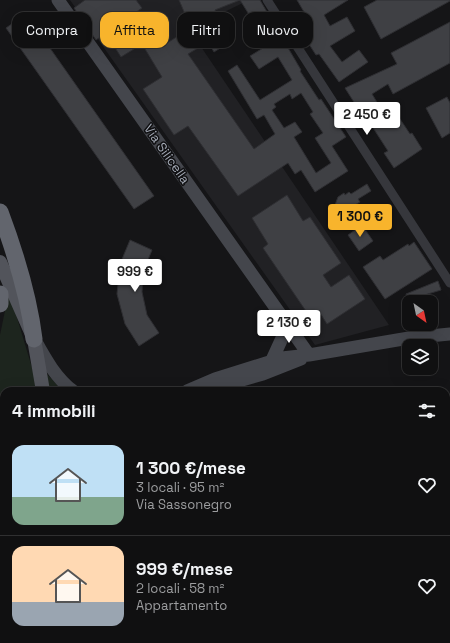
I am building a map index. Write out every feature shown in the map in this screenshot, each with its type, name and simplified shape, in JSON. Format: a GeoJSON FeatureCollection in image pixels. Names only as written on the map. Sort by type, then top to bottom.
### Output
{"type":"FeatureCollection","features":[{"type":"Feature","properties":{"kind":"highway"},"geometry":{"type":"LineString","coordinates":[[0,212],[26,294],[34,339]]}},
{"type":"Feature","properties":{"kind":"highway"},"geometry":{"type":"LineString","coordinates":[[0,294],[0,304]]}},
{"type":"Feature","properties":{"kind":"main road"},"geometry":{"type":"LineString","coordinates":[[0,262],[34,339],[42,387]]}},
{"type":"Feature","properties":{"kind":"street","name":"Via Silicella"},"geometry":{"type":"LineString","coordinates":[[58,0],[310,355]]}},
{"type":"Feature","properties":{"kind":"street"},"geometry":{"type":"LineString","coordinates":[[267,0],[450,284]]}},
{"type":"Feature","properties":{"kind":"street","name":"Via Silicella"},"geometry":{"type":"LineString","coordinates":[[272,360],[283,336],[276,308]]}},
{"type":"Feature","properties":{"kind":"street"},"geometry":{"type":"LineString","coordinates":[[196,387],[215,379],[272,360],[398,340],[450,334]]}},
{"type":"Feature","properties":{"kind":"street"},"geometry":{"type":"LineString","coordinates":[[34,339],[52,370],[68,387]]}},
{"type":"Feature","properties":{"kind":"street"},"geometry":{"type":"LineString","coordinates":[[218,387],[273,371],[310,355]]}},
{"type":"Feature","properties":{"kind":"shaded area"},"geometry":{"type":"Polygon","coordinates":[[[70,0],[249,0],[224,12],[177,12],[177,48],[202,48],[389,325],[315,345],[104,48],[169,48],[169,12],[100,12],[100,42],[92,31],[92,12],[79,12],[70,0]]]}},
{"type":"Feature","properties":{"kind":"shaded area"},"geometry":{"type":"Polygon","coordinates":[[[6,281],[38,387],[0,387],[0,335],[6,306],[6,281]]]}},
{"type":"Feature","properties":{"kind":"shaded area"},"geometry":{"type":"Polygon","coordinates":[[[46,373],[59,387],[48,387],[46,373]]]}},
{"type":"Feature","properties":{"kind":"building"},"geometry":{"type":"Polygon","coordinates":[[[85,0],[136,0],[142,8],[136,12],[100,12],[100,37],[96,40],[92,34],[92,12],[77,12],[74,8],[85,0]]]}},
{"type":"Feature","properties":{"kind":"building"},"geometry":{"type":"Polygon","coordinates":[[[179,0],[240,0],[215,10],[216,12],[184,12],[179,0]]]}},
{"type":"Feature","properties":{"kind":"building"},"geometry":{"type":"Polygon","coordinates":[[[240,0],[260,0],[267,12],[247,12],[240,0]]]}},
{"type":"Feature","properties":{"kind":"building"},"geometry":{"type":"Polygon","coordinates":[[[297,0],[348,0],[324,15],[330,26],[347,17],[355,31],[330,46],[342,62],[359,50],[368,62],[339,82],[319,54],[316,55],[311,48],[313,48],[313,12],[304,12],[297,0]]]}},
{"type":"Feature","properties":{"kind":"building"},"geometry":{"type":"Polygon","coordinates":[[[377,0],[450,1],[381,39],[364,7],[377,0]]]}},
{"type":"Feature","properties":{"kind":"building"},"geometry":{"type":"Polygon","coordinates":[[[450,22],[450,63],[393,94],[388,84],[372,94],[389,122],[398,116],[410,134],[412,133],[422,149],[394,168],[384,153],[388,151],[368,120],[366,121],[345,88],[397,64],[391,53],[450,22]]]}},
{"type":"Feature","properties":{"kind":"building"},"geometry":{"type":"Polygon","coordinates":[[[12,24],[12,36],[6,28],[12,24]]]}},
{"type":"Feature","properties":{"kind":"building"},"geometry":{"type":"Polygon","coordinates":[[[177,37],[177,48],[198,48],[188,54],[254,149],[275,134],[264,115],[257,119],[228,71],[237,65],[260,100],[292,80],[278,57],[259,69],[250,56],[263,48],[288,48],[301,70],[300,71],[319,100],[321,99],[346,137],[332,146],[348,171],[315,192],[301,170],[295,174],[288,163],[238,196],[188,126],[174,135],[143,89],[162,77],[144,48],[169,48],[169,42],[177,37]],[[301,93],[292,99],[290,94],[274,104],[276,107],[272,110],[284,128],[295,122],[302,132],[294,137],[316,173],[331,163],[315,138],[323,133],[310,114],[313,112],[301,93]]]}},
{"type":"Feature","properties":{"kind":"building"},"geometry":{"type":"Polygon","coordinates":[[[20,48],[50,48],[154,196],[134,209],[20,48]]]}},
{"type":"Feature","properties":{"kind":"building"},"geometry":{"type":"Polygon","coordinates":[[[115,48],[136,48],[121,57],[115,48]]]}},
{"type":"Feature","properties":{"kind":"building"},"geometry":{"type":"Polygon","coordinates":[[[212,48],[220,48],[214,52],[212,48]]]}},
{"type":"Feature","properties":{"kind":"building"},"geometry":{"type":"Polygon","coordinates":[[[447,97],[450,103],[450,133],[442,138],[426,108],[447,97]]]}},
{"type":"Feature","properties":{"kind":"building"},"geometry":{"type":"Polygon","coordinates":[[[367,184],[371,191],[358,199],[360,202],[355,205],[356,207],[341,214],[335,205],[338,197],[344,193],[345,195],[349,192],[351,194],[367,184]]]}},
{"type":"Feature","properties":{"kind":"building"},"geometry":{"type":"Polygon","coordinates":[[[287,195],[303,221],[310,217],[341,263],[323,275],[331,287],[349,275],[365,299],[327,324],[320,313],[312,320],[263,248],[268,244],[252,218],[287,195]]]}},
{"type":"Feature","properties":{"kind":"building"},"geometry":{"type":"Polygon","coordinates":[[[362,225],[373,241],[359,251],[348,235],[362,225]]]}},
{"type":"Feature","properties":{"kind":"building"},"geometry":{"type":"Polygon","coordinates":[[[130,240],[152,250],[143,272],[142,292],[147,315],[159,333],[139,346],[125,324],[117,294],[120,264],[130,240]]]}},
{"type":"Feature","properties":{"kind":"building"},"geometry":{"type":"Polygon","coordinates":[[[414,242],[432,269],[385,299],[363,267],[380,256],[383,260],[408,244],[409,246],[414,242]]]}},
{"type":"Feature","properties":{"kind":"building"},"geometry":{"type":"Polygon","coordinates":[[[438,281],[441,290],[424,295],[406,294],[438,281]]]}}]}
